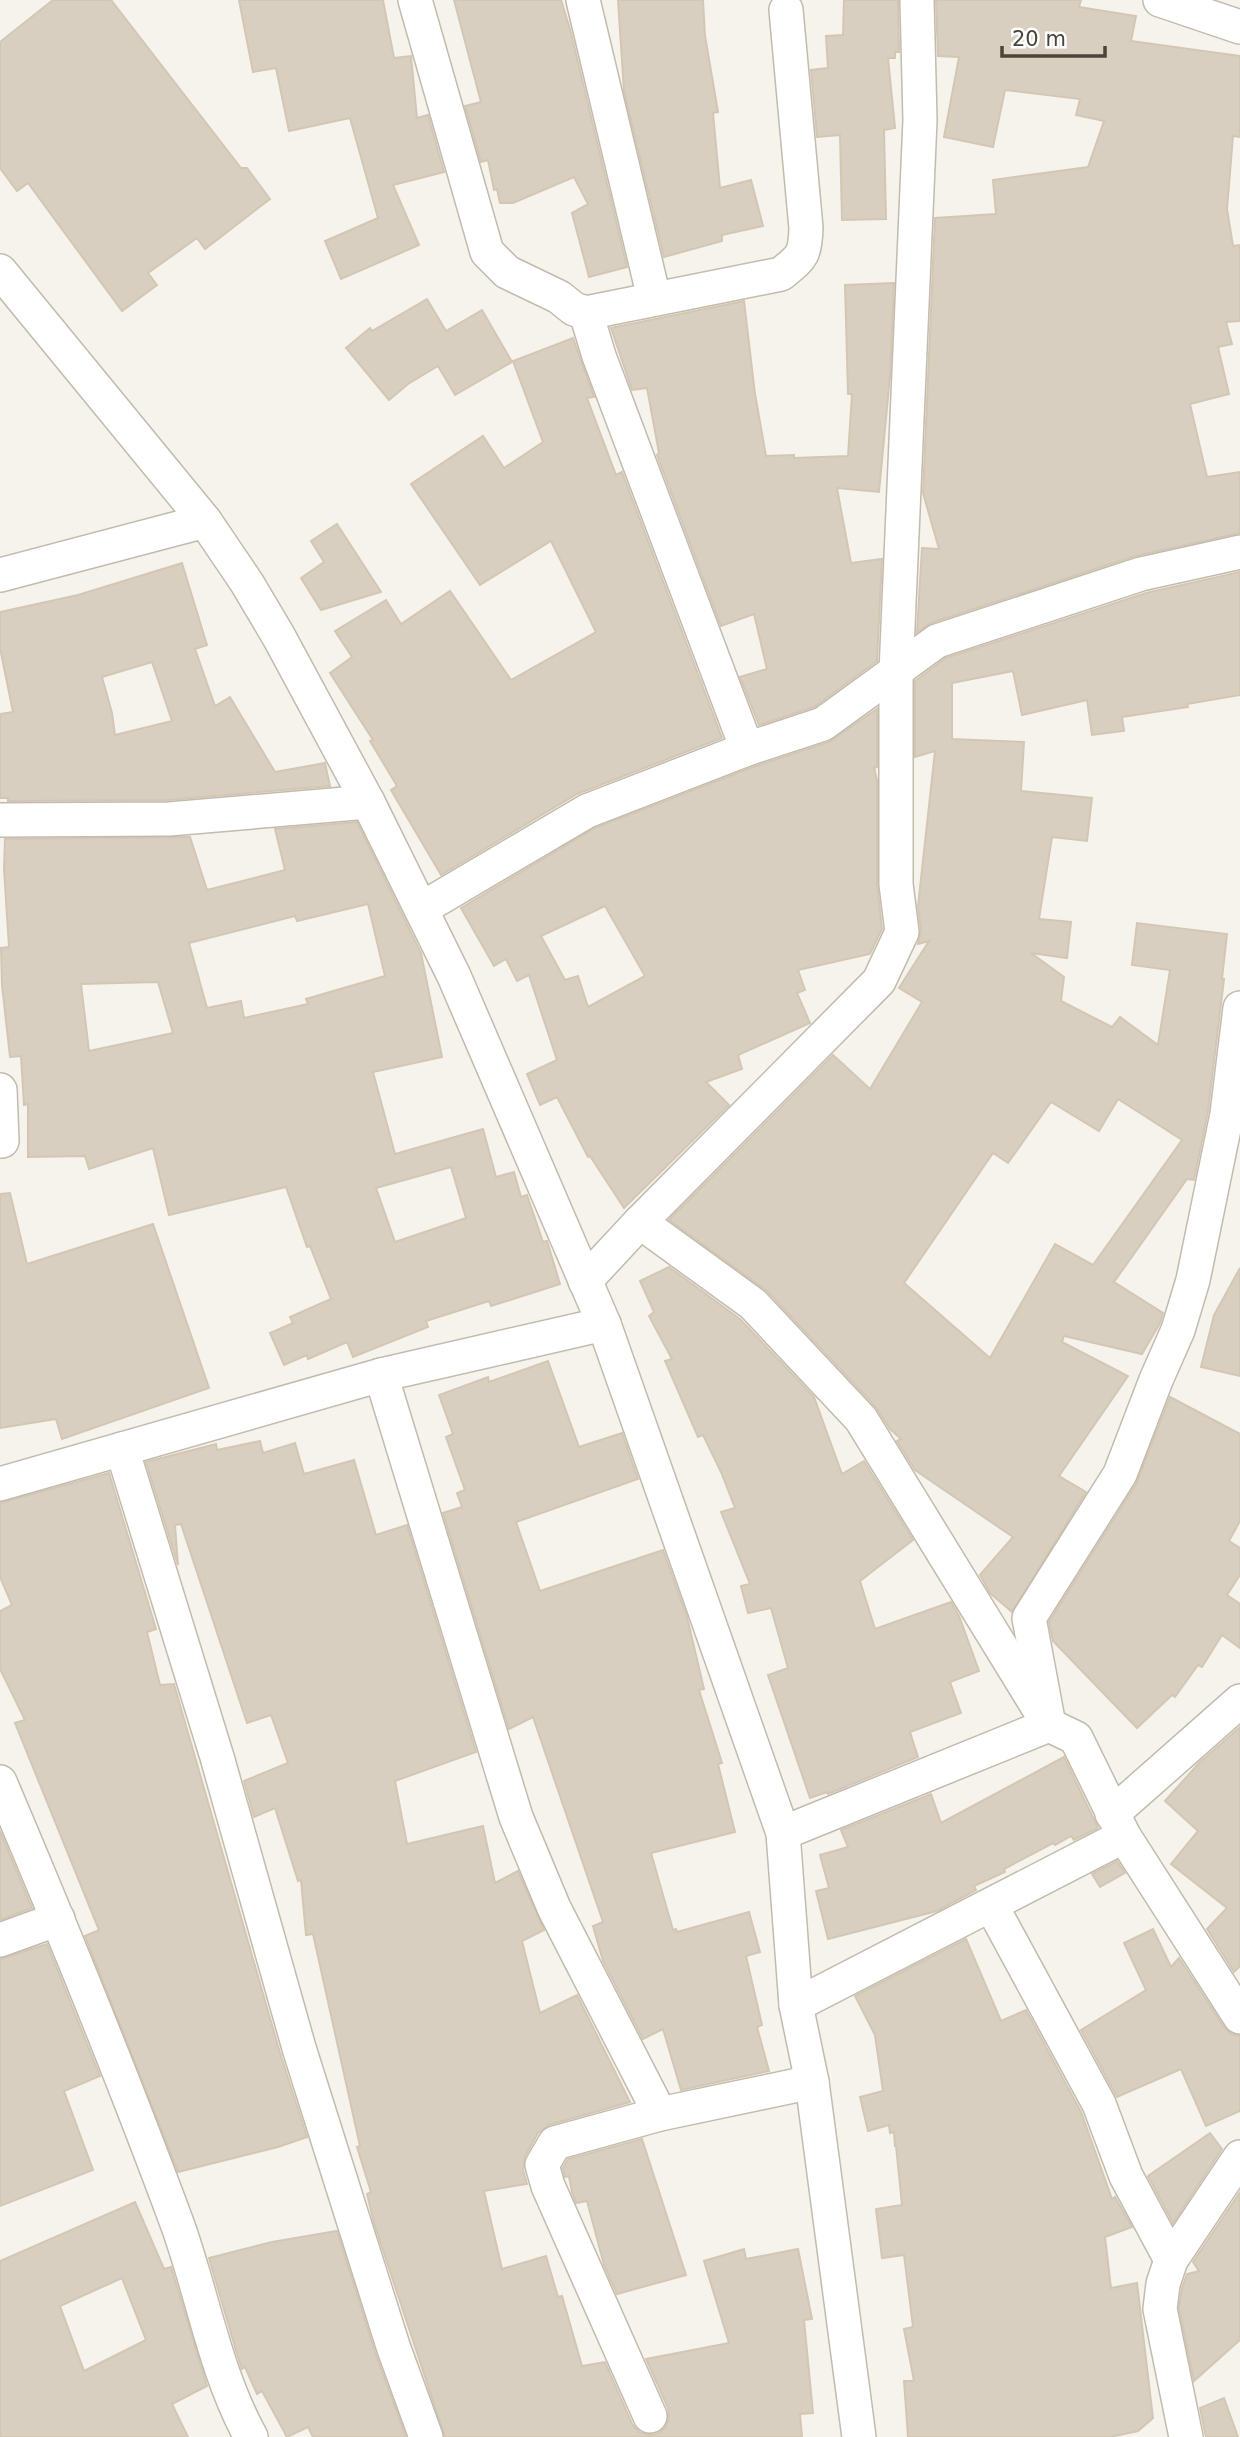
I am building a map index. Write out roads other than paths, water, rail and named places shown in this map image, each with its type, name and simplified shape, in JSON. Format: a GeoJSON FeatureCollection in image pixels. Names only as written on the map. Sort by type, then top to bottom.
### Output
{"type":"FeatureCollection","features":[{"type":"Feature","properties":{"kind":"street"},"geometry":{"type":"LineString","coordinates":[[415,0],[487,252],[507,272],[586,313],[781,274],[800,259],[805,245],[806,228],[786,10]]}},
{"type":"Feature","properties":{"kind":"street"},"geometry":{"type":"LineString","coordinates":[[583,0],[654,298]]}},
{"type":"Feature","properties":{"kind":"street"},"geometry":{"type":"LineString","coordinates":[[585,1281],[879,981],[902,932],[896,884],[897,673],[920,120],[917,0]]}},
{"type":"Feature","properties":{"kind":"street"},"geometry":{"type":"LineString","coordinates":[[1160,0],[1240,27]]}},
{"type":"Feature","properties":{"kind":"street"},"geometry":{"type":"LineString","coordinates":[[0,271],[205,521],[279,637],[368,802],[454,976],[604,1324],[783,1833],[796,2005],[812,2081],[859,2437]]}},
{"type":"Feature","properties":{"kind":"street"},"geometry":{"type":"LineString","coordinates":[[586,313],[599,356],[747,749]]}},
{"type":"Feature","properties":{"kind":"street"},"geometry":{"type":"LineString","coordinates":[[0,575],[205,521]]}},
{"type":"Feature","properties":{"kind":"street"},"geometry":{"type":"LineString","coordinates":[[421,909],[587,811],[747,749],[823,724],[897,673],[937,641],[1141,574],[1240,552]]}},
{"type":"Feature","properties":{"kind":"street"},"geometry":{"type":"LineString","coordinates":[[0,820],[169,819],[368,802]]}},
{"type":"Feature","properties":{"kind":"street"},"geometry":{"type":"LineString","coordinates":[[1049,1725],[1029,1618],[1121,1474],[1178,1330],[1193,1280],[1227,1114],[1240,1008]]}},
{"type":"Feature","properties":{"kind":"street"},"geometry":{"type":"LineString","coordinates":[[0,1090],[0,1142]]}},
{"type":"Feature","properties":{"kind":"street"},"geometry":{"type":"LineString","coordinates":[[640,1222],[753,1304],[861,1419],[1049,1725],[1076,1738],[1118,1825],[1240,2017]]}},
{"type":"Feature","properties":{"kind":"street"},"geometry":{"type":"LineString","coordinates":[[0,1484],[382,1375],[604,1324]]}},
{"type":"Feature","properties":{"kind":"street"},"geometry":{"type":"LineString","coordinates":[[382,1375],[516,1817],[554,1908],[660,2114]]}},
{"type":"Feature","properties":{"kind":"street"},"geometry":{"type":"LineString","coordinates":[[122,1449],[217,1757],[299,2048],[393,2346],[426,2437]]}},
{"type":"Feature","properties":{"kind":"street"},"geometry":{"type":"LineString","coordinates":[[796,2005],[991,1905],[1118,1825],[1240,1701]]}},
{"type":"Feature","properties":{"kind":"street"},"geometry":{"type":"LineString","coordinates":[[783,1833],[1049,1725]]}},
{"type":"Feature","properties":{"kind":"street"},"geometry":{"type":"LineString","coordinates":[[0,1782],[58,1919],[178,2228],[234,2407],[251,2437]]}},
{"type":"Feature","properties":{"kind":"street"},"geometry":{"type":"LineString","coordinates":[[991,1905],[1099,2104],[1126,2176],[1171,2260]]}},
{"type":"Feature","properties":{"kind":"street"},"geometry":{"type":"LineString","coordinates":[[0,1940],[58,1919]]}},
{"type":"Feature","properties":{"kind":"street"},"geometry":{"type":"LineString","coordinates":[[650,2416],[548,2186],[542,2165],[555,2143],[660,2114],[812,2081]]}},
{"type":"Feature","properties":{"kind":"street"},"geometry":{"type":"LineString","coordinates":[[1186,2437],[1160,2309],[1163,2284],[1171,2260],[1240,2157]]}}]}
